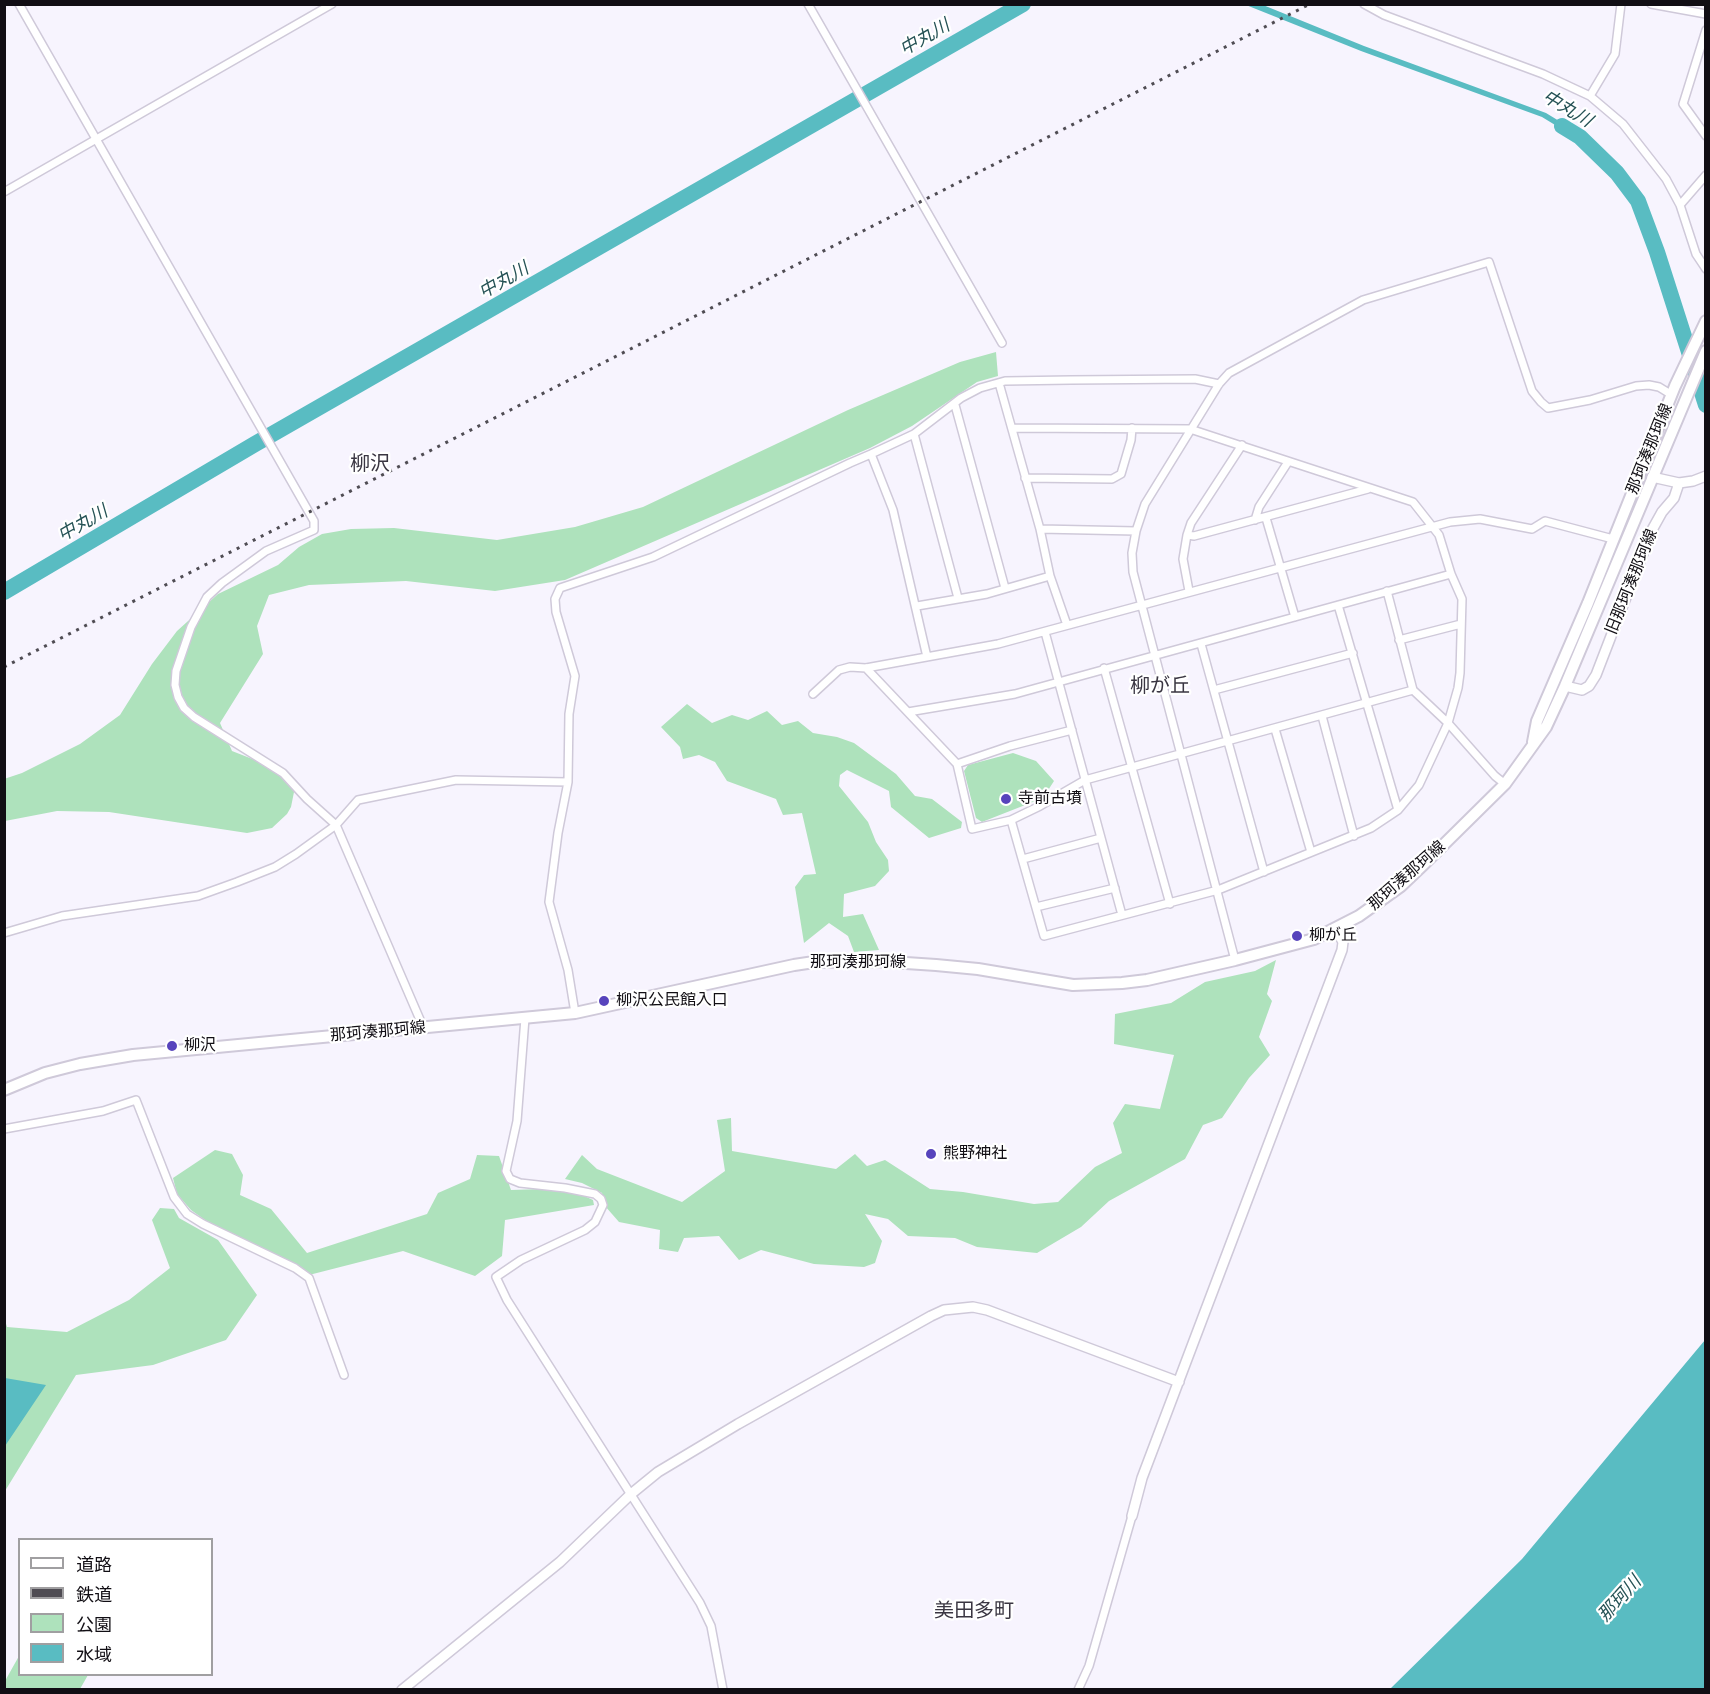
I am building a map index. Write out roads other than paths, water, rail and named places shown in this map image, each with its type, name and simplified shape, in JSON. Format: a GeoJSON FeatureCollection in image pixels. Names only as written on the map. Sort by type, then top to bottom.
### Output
{"type":"FeatureCollection","features":[{"type":"Feature","properties":{"kind":"main road","name":"那珂湊那珂線"},"geometry":{"type":"LineString","coordinates":[[1532,745],[1537,721],[1557,679],[1673,390],[1704,324]]}},
{"type":"Feature","properties":{"kind":"main road","name":"那珂湊那珂線"},"geometry":{"type":"LineString","coordinates":[[4,1090],[45,1073],[133,1055],[575,1013],[814,962],[936,964],[1073,985],[1122,983],[1147,980],[1291,946],[1336,929],[1359,916],[1401,886],[1505,784],[1546,727],[1706,351]]}},
{"type":"Feature","properties":{"kind":"street"},"geometry":{"type":"LineString","coordinates":[[20,4],[314,521],[314,530],[266,551],[222,583],[207,597],[190,627],[176,671],[175,685],[178,697],[184,708],[195,717],[283,773],[336,825],[424,1029]]}},
{"type":"Feature","properties":{"kind":"street"},"geometry":{"type":"LineString","coordinates":[[4,192],[332,4]]}},
{"type":"Feature","properties":{"kind":"street"},"geometry":{"type":"LineString","coordinates":[[808,4],[1002,343]]}},
{"type":"Feature","properties":{"kind":"street"},"geometry":{"type":"LineString","coordinates":[[1364,4],[1384,15],[1543,74],[1590,96],[1623,124],[1666,179],[1680,205],[1696,254],[1706,269]]}},
{"type":"Feature","properties":{"kind":"street"},"geometry":{"type":"LineString","coordinates":[[1590,96],[1615,54],[1621,4]]}},
{"type":"Feature","properties":{"kind":"street"},"geometry":{"type":"LineString","coordinates":[[1652,4],[1706,14]]}},
{"type":"Feature","properties":{"kind":"street"},"geometry":{"type":"LineString","coordinates":[[1706,30],[1683,104],[1706,136]]}},
{"type":"Feature","properties":{"kind":"street"},"geometry":{"type":"LineString","coordinates":[[1680,205],[1706,175]]}},
{"type":"Feature","properties":{"kind":"street"},"geometry":{"type":"LineString","coordinates":[[1235,960],[1182,754],[1140,605],[1133,572],[1132,553],[1144,504],[1219,384],[1235,369],[1363,300],[1489,262],[1532,391],[1548,408],[1590,400],[1636,386],[1649,385],[1673,390]]}},
{"type":"Feature","properties":{"kind":"street"},"geometry":{"type":"LineString","coordinates":[[575,1013],[568,970],[549,902],[558,833],[568,782],[568,722],[575,676],[556,612],[555,599],[561,588],[653,557],[914,434],[955,405],[961,398],[980,388],[999,383],[1071,380],[1195,379],[1219,384]]}},
{"type":"Feature","properties":{"kind":"street"},"geometry":{"type":"LineString","coordinates":[[999,383],[1040,529],[1050,576],[1066,625]]}},
{"type":"Feature","properties":{"kind":"street"},"geometry":{"type":"LineString","coordinates":[[955,405],[1005,588]]}},
{"type":"Feature","properties":{"kind":"street"},"geometry":{"type":"LineString","coordinates":[[1011,820],[1044,936],[1218,891],[1371,828],[1398,810],[1419,785],[1448,723],[1458,688],[1462,599],[1451,574],[1439,535],[1413,502],[1191,429],[1012,428]]}},
{"type":"Feature","properties":{"kind":"street"},"geometry":{"type":"LineString","coordinates":[[1025,478],[1112,479],[1121,474],[1131,440],[1132,428]]}},
{"type":"Feature","properties":{"kind":"street"},"geometry":{"type":"LineString","coordinates":[[914,434],[958,598]]}},
{"type":"Feature","properties":{"kind":"street"},"geometry":{"type":"LineString","coordinates":[[1189,591],[1183,559],[1186,535],[1191,523],[1242,445]]}},
{"type":"Feature","properties":{"kind":"street"},"geometry":{"type":"LineString","coordinates":[[871,454],[893,510],[927,657]]}},
{"type":"Feature","properties":{"kind":"street"},"geometry":{"type":"LineString","coordinates":[[1256,520],[1259,507],[1288,462]]}},
{"type":"Feature","properties":{"kind":"street"},"geometry":{"type":"LineString","coordinates":[[1652,477],[1679,483],[1704,477]]}},
{"type":"Feature","properties":{"kind":"street","name":"旧那珂湊那珂線"},"geometry":{"type":"LineString","coordinates":[[1565,686],[1582,690],[1589,686],[1596,675],[1652,530],[1662,512],[1674,498],[1679,483]]}},
{"type":"Feature","properties":{"kind":"street"},"geometry":{"type":"LineString","coordinates":[[1186,535],[1194,536],[1266,518],[1368,489]]}},
{"type":"Feature","properties":{"kind":"street"},"geometry":{"type":"LineString","coordinates":[[1266,518],[1295,617]]}},
{"type":"Feature","properties":{"kind":"street"},"geometry":{"type":"LineString","coordinates":[[813,694],[839,670],[850,667],[866,668],[998,644],[1432,525],[1480,519],[1532,529],[1545,521],[1613,539]]}},
{"type":"Feature","properties":{"kind":"street"},"geometry":{"type":"LineString","coordinates":[[1040,529],[1136,531]]}},
{"type":"Feature","properties":{"kind":"street"},"geometry":{"type":"LineString","coordinates":[[908,712],[1015,694],[1058,680],[1201,644],[1451,574]]}},
{"type":"Feature","properties":{"kind":"street"},"geometry":{"type":"LineString","coordinates":[[917,606],[987,594],[1050,576]]}},
{"type":"Feature","properties":{"kind":"street"},"geometry":{"type":"LineString","coordinates":[[1386,591],[1413,690],[1448,723],[1495,776],[1505,784]]}},
{"type":"Feature","properties":{"kind":"street"},"geometry":{"type":"LineString","coordinates":[[1338,605],[1398,810]]}},
{"type":"Feature","properties":{"kind":"street"},"geometry":{"type":"LineString","coordinates":[[1399,640],[1461,624]]}},
{"type":"Feature","properties":{"kind":"street"},"geometry":{"type":"LineString","coordinates":[[1045,632],[1122,915]]}},
{"type":"Feature","properties":{"kind":"street"},"geometry":{"type":"LineString","coordinates":[[1201,644],[1264,872]]}},
{"type":"Feature","properties":{"kind":"street"},"geometry":{"type":"LineString","coordinates":[[1214,690],[1353,653]]}},
{"type":"Feature","properties":{"kind":"street"},"geometry":{"type":"LineString","coordinates":[[866,668],[957,764],[972,829],[1011,820],[1085,780],[1413,690]]}},
{"type":"Feature","properties":{"kind":"street"},"geometry":{"type":"LineString","coordinates":[[1104,668],[1170,904]]}},
{"type":"Feature","properties":{"kind":"street"},"geometry":{"type":"LineString","coordinates":[[1322,716],[1354,836]]}},
{"type":"Feature","properties":{"kind":"street"},"geometry":{"type":"LineString","coordinates":[[1275,729],[1311,852]]}},
{"type":"Feature","properties":{"kind":"street"},"geometry":{"type":"LineString","coordinates":[[957,764],[1010,746],[1071,730]]}},
{"type":"Feature","properties":{"kind":"street"},"geometry":{"type":"LineString","coordinates":[[4,933],[62,916],[198,896],[275,867],[336,825],[358,800],[456,780],[568,782]]}},
{"type":"Feature","properties":{"kind":"street"},"geometry":{"type":"LineString","coordinates":[[1023,859],[1101,838]]}},
{"type":"Feature","properties":{"kind":"street"},"geometry":{"type":"LineString","coordinates":[[1036,907],[1115,888]]}},
{"type":"Feature","properties":{"kind":"street"},"geometry":{"type":"LineString","coordinates":[[1078,1689],[1089,1666],[1143,1478],[1342,950],[1343,942],[1336,929]]}},
{"type":"Feature","properties":{"kind":"street"},"geometry":{"type":"LineString","coordinates":[[525,1018],[519,1112],[506,1171],[510,1179],[520,1183],[595,1194],[601,1199],[603,1205],[595,1222],[585,1230],[521,1260],[496,1277],[507,1300],[700,1603],[711,1626],[723,1689]]}},
{"type":"Feature","properties":{"kind":"street"},"geometry":{"type":"LineString","coordinates":[[4,1129],[103,1111],[136,1100],[174,1197],[187,1214],[295,1268],[309,1278],[344,1375]]}},
{"type":"Feature","properties":{"kind":"street"},"geometry":{"type":"LineString","coordinates":[[402,1689],[560,1562],[645,1482],[738,1424],[931,1316],[957,1307],[987,1310],[1179,1382]]}},
{"type":"Feature","properties":{"kind":"water"},"geometry":{"type":"Polygon","coordinates":[[[1246,5],[1263,5],[1364,46],[1546,113],[1582,135],[1578,139],[1542,117],[1361,51],[1246,5]]]}},
{"type":"Feature","properties":{"kind":"water","name":"那珂川"},"geometry":{"type":"Polygon","coordinates":[[[1705,1340],[1705,1689],[1390,1689],[1522,1559],[1705,1340]]]}},
{"type":"Feature","properties":{"kind":"water"},"geometry":{"type":"Polygon","coordinates":[[[4,1378],[46,1385],[5,1446],[4,1378]]]}},
{"type":"Feature","properties":{"kind":"waterway","name":"中丸川"},"geometry":{"type":"LineString","coordinates":[[4,592],[255,444],[1023,4]]}},
{"type":"Feature","properties":{"kind":"waterway","name":"中丸川"},"geometry":{"type":"LineString","coordinates":[[1562,126],[1580,137],[1617,173],[1638,201],[1657,252],[1706,405]]}},
{"type":"Feature","properties":{"kind":"railway"},"geometry":{"type":"LineString","coordinates":[[4,667],[1310,4]]}},
{"type":"Feature","properties":{"kind":"place","name":"寺前古墳"},"geometry":{"type":"Point","coordinates":[1006,799]}},
{"type":"Feature","properties":{"kind":"place","name":"柳が丘"},"geometry":{"type":"Point","coordinates":[1297,936]}},
{"type":"Feature","properties":{"kind":"place","name":"柳沢公民館入口"},"geometry":{"type":"Point","coordinates":[604,1001]}},
{"type":"Feature","properties":{"kind":"place","name":"柳沢"},"geometry":{"type":"Point","coordinates":[172,1046]}},
{"type":"Feature","properties":{"kind":"place","name":"熊野神社"},"geometry":{"type":"Point","coordinates":[931,1154]}},
{"type":"Feature","properties":{"kind":"district","name":"柳沢"},"geometry":{"type":"Point","coordinates":[370,464]}},
{"type":"Feature","properties":{"kind":"district","name":"柳が丘"},"geometry":{"type":"Point","coordinates":[1160,686]}},
{"type":"Feature","properties":{"kind":"district","name":"美田多町"},"geometry":{"type":"Point","coordinates":[974,1611]}}]}
